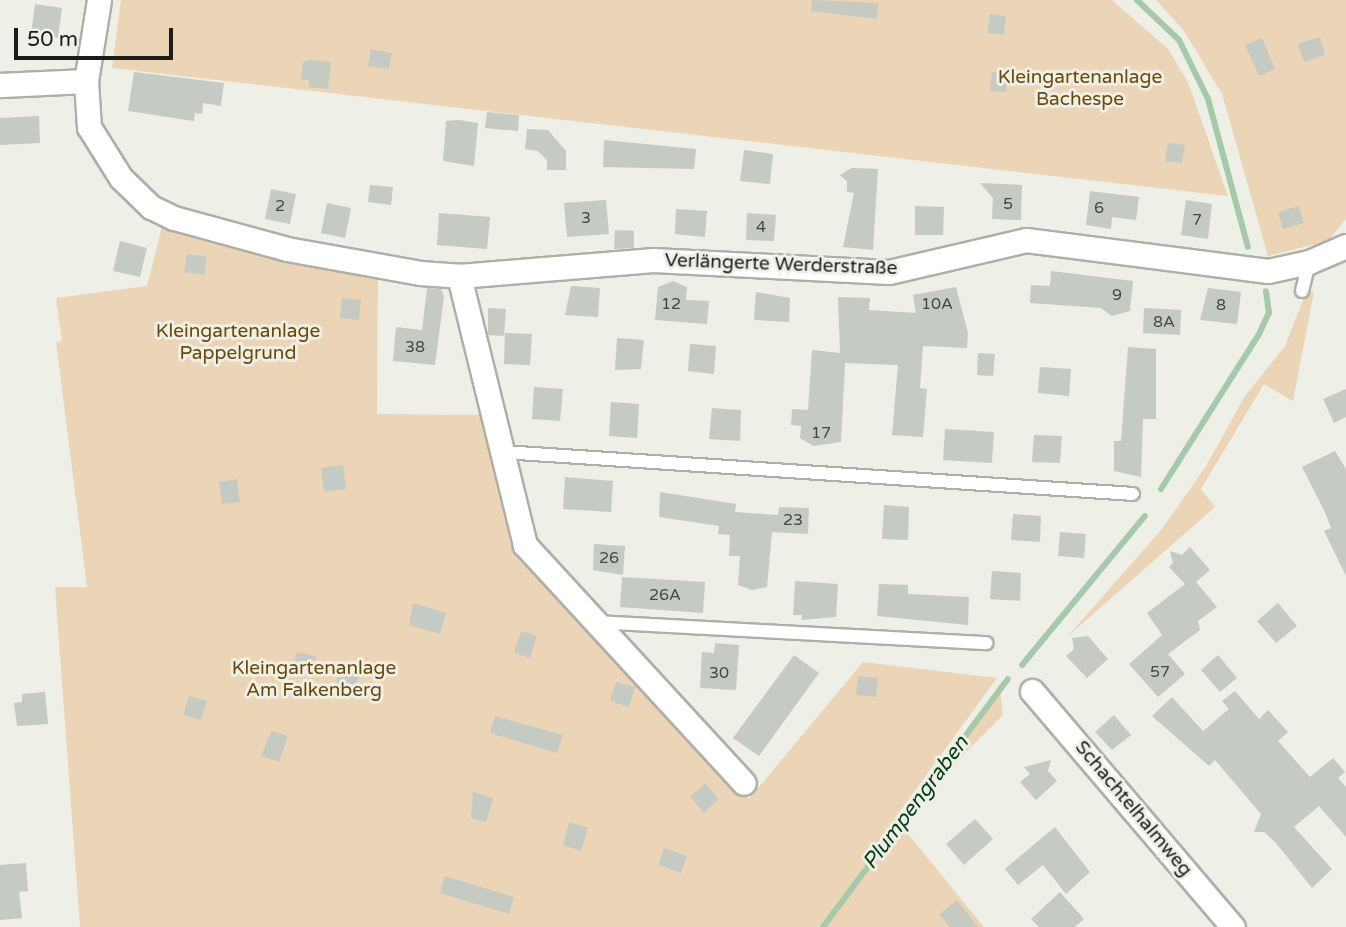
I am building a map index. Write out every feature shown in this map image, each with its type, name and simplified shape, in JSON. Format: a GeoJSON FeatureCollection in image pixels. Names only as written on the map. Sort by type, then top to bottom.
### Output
{"type":"FeatureCollection","features":[{"type":"Feature","properties":{"kind":"street","name":"Verlängerte Werderstraße"},"geometry":{"type":"LineString","coordinates":[[99,0],[86,81],[89,127],[103,154],[151,206],[199,226],[287,249],[420,273],[459,275],[653,260],[889,272],[1026,240],[1268,271],[1309,262],[1346,246]]}},
{"type":"Feature","properties":{"kind":"street"},"geometry":{"type":"LineString","coordinates":[[0,85],[86,81]]}},
{"type":"Feature","properties":{"kind":"street"},"geometry":{"type":"LineString","coordinates":[[459,275],[524,545],[744,783]]}},
{"type":"Feature","properties":{"kind":"street","name":"Schachtelhalmweg"},"geometry":{"type":"LineString","coordinates":[[1032,691],[1233,927]]}},
{"type":"Feature","properties":{"kind":"lane"},"geometry":{"type":"LineString","coordinates":[[1302,291],[1309,262]]}},
{"type":"Feature","properties":{"kind":"lane"},"geometry":{"type":"LineString","coordinates":[[503,452],[1133,494]]}},
{"type":"Feature","properties":{"kind":"lane"},"geometry":{"type":"LineString","coordinates":[[597,622],[986,643]]}},
{"type":"Feature","properties":{"kind":"green space","name":"Kleingartenanlage Bachespe"},"geometry":{"type":"Polygon","coordinates":[[[121,0],[1112,0],[1168,49],[1188,82],[1228,196],[112,68],[121,0]]]}},
{"type":"Feature","properties":{"kind":"green space"},"geometry":{"type":"Polygon","coordinates":[[[1156,0],[1346,0],[1346,219],[1328,241],[1268,256],[1222,94],[1184,31],[1156,0]]]}},
{"type":"Feature","properties":{"kind":"green space","name":"Kleingartenanlage Am Falkenberg"},"geometry":{"type":"Polygon","coordinates":[[[163,222],[378,275],[377,414],[484,415],[512,535],[720,773],[749,799],[863,662],[997,678],[895,818],[984,927],[80,927],[55,587],[87,587],[56,342],[62,341],[56,298],[147,286],[163,222]]]}},
{"type":"Feature","properties":{"kind":"green space"},"geometry":{"type":"Polygon","coordinates":[[[1307,290],[1314,292],[1293,401],[1264,384],[1201,489],[1215,507],[1067,637],[1162,529],[1206,466],[1245,396],[1285,346],[1307,290]]]}},
{"type":"Feature","properties":{"kind":"green space"},"geometry":{"type":"Polygon","coordinates":[[[1000,690],[1003,715],[900,818],[1000,690]]]}},
{"type":"Feature","properties":{"kind":"building"},"geometry":{"type":"Polygon","coordinates":[[[812,0],[879,3],[876,19],[811,11],[812,0]]]}},
{"type":"Feature","properties":{"kind":"building"},"geometry":{"type":"Polygon","coordinates":[[[35,4],[62,8],[58,38],[31,34],[35,4]]]}},
{"type":"Feature","properties":{"kind":"building"},"geometry":{"type":"Polygon","coordinates":[[[990,14],[1006,16],[1004,35],[987,33],[990,14]]]}},
{"type":"Feature","properties":{"kind":"building"},"geometry":{"type":"Polygon","coordinates":[[[1320,37],[1325,55],[1304,62],[1298,44],[1320,37]]]}},
{"type":"Feature","properties":{"kind":"building"},"geometry":{"type":"Polygon","coordinates":[[[1262,38],[1275,69],[1259,76],[1245,45],[1262,38]]]}},
{"type":"Feature","properties":{"kind":"building"},"geometry":{"type":"Polygon","coordinates":[[[371,49],[392,53],[389,69],[368,66],[371,49]]]}},
{"type":"Feature","properties":{"kind":"building"},"geometry":{"type":"Polygon","coordinates":[[[303,62],[331,62],[328,89],[309,87],[309,80],[301,80],[303,62]]]}},
{"type":"Feature","properties":{"kind":"building"},"geometry":{"type":"Polygon","coordinates":[[[134,72],[224,83],[221,106],[203,103],[202,114],[195,113],[194,121],[128,111],[134,72]]]}},
{"type":"Feature","properties":{"kind":"building"},"geometry":{"type":"Polygon","coordinates":[[[992,72],[1008,73],[1006,92],[990,91],[992,72]]]}},
{"type":"Feature","properties":{"kind":"building"},"geometry":{"type":"Polygon","coordinates":[[[487,112],[519,115],[518,131],[485,128],[487,112]]]}},
{"type":"Feature","properties":{"kind":"building"},"geometry":{"type":"Polygon","coordinates":[[[39,116],[40,143],[0,145],[0,118],[39,116]]]}},
{"type":"Feature","properties":{"kind":"building"},"geometry":{"type":"Polygon","coordinates":[[[446,121],[478,123],[474,166],[443,161],[446,121]]]}},
{"type":"Feature","properties":{"kind":"building"},"geometry":{"type":"Polygon","coordinates":[[[527,129],[548,130],[566,151],[566,170],[547,170],[547,160],[538,151],[525,149],[527,129]]]}},
{"type":"Feature","properties":{"kind":"building"},"geometry":{"type":"Polygon","coordinates":[[[604,140],[696,149],[694,169],[603,167],[604,140]]]}},
{"type":"Feature","properties":{"kind":"building"},"geometry":{"type":"Polygon","coordinates":[[[1168,143],[1185,145],[1182,163],[1165,161],[1168,143]]]}},
{"type":"Feature","properties":{"kind":"building"},"geometry":{"type":"Polygon","coordinates":[[[744,150],[773,154],[770,184],[740,181],[744,150]]]}},
{"type":"Feature","properties":{"kind":"building"},"geometry":{"type":"Polygon","coordinates":[[[852,168],[878,169],[873,250],[843,247],[854,193],[847,192],[847,181],[840,175],[852,168]]]}},
{"type":"Feature","properties":{"kind":"building"},"geometry":{"type":"Polygon","coordinates":[[[980,183],[1022,185],[1021,220],[992,219],[993,198],[980,183]]]}},
{"type":"Feature","properties":{"kind":"building"},"geometry":{"type":"Polygon","coordinates":[[[370,185],[393,187],[391,205],[368,202],[370,185]]]}},
{"type":"Feature","properties":{"kind":"building"},"geometry":{"type":"Polygon","coordinates":[[[271,189],[296,194],[290,224],[265,219],[271,189]]]}},
{"type":"Feature","properties":{"kind":"building"},"geometry":{"type":"Polygon","coordinates":[[[1090,191],[1139,197],[1136,220],[1112,217],[1111,229],[1086,225],[1090,191]]]}},
{"type":"Feature","properties":{"kind":"building"},"geometry":{"type":"Polygon","coordinates":[[[606,200],[609,234],[567,237],[564,203],[606,200]]]}},
{"type":"Feature","properties":{"kind":"building"},"geometry":{"type":"Polygon","coordinates":[[[1186,200],[1212,204],[1208,239],[1181,235],[1186,200]]]}},
{"type":"Feature","properties":{"kind":"building"},"geometry":{"type":"Polygon","coordinates":[[[327,203],[351,208],[345,238],[321,233],[327,203]]]}},
{"type":"Feature","properties":{"kind":"building"},"geometry":{"type":"Polygon","coordinates":[[[915,206],[944,207],[943,235],[915,235],[915,206]]]}},
{"type":"Feature","properties":{"kind":"building"},"geometry":{"type":"Polygon","coordinates":[[[1299,206],[1304,223],[1283,229],[1278,212],[1299,206]]]}},
{"type":"Feature","properties":{"kind":"building"},"geometry":{"type":"Polygon","coordinates":[[[676,209],[707,211],[705,237],[675,234],[676,209]]]}},
{"type":"Feature","properties":{"kind":"building"},"geometry":{"type":"Polygon","coordinates":[[[439,213],[490,217],[487,249],[437,245],[439,213]]]}},
{"type":"Feature","properties":{"kind":"building"},"geometry":{"type":"Polygon","coordinates":[[[747,213],[776,215],[774,241],[746,240],[747,213]]]}},
{"type":"Feature","properties":{"kind":"building"},"geometry":{"type":"Polygon","coordinates":[[[615,230],[634,231],[634,248],[614,249],[615,230]]]}},
{"type":"Feature","properties":{"kind":"building"},"geometry":{"type":"Polygon","coordinates":[[[120,241],[147,248],[140,277],[113,271],[120,241]]]}},
{"type":"Feature","properties":{"kind":"building"},"geometry":{"type":"Polygon","coordinates":[[[187,254],[207,257],[204,275],[184,272],[187,254]]]}},
{"type":"Feature","properties":{"kind":"building"},"geometry":{"type":"Polygon","coordinates":[[[1051,271],[1133,281],[1130,311],[1112,316],[1101,308],[1030,303],[1031,285],[1050,286],[1051,271]]]}},
{"type":"Feature","properties":{"kind":"building"},"geometry":{"type":"Polygon","coordinates":[[[673,281],[687,287],[686,300],[709,301],[707,324],[655,320],[658,287],[673,281]]]}},
{"type":"Feature","properties":{"kind":"building"},"geometry":{"type":"Polygon","coordinates":[[[571,286],[600,288],[598,317],[565,315],[571,286]]]}},
{"type":"Feature","properties":{"kind":"building"},"geometry":{"type":"Polygon","coordinates":[[[956,287],[968,333],[967,348],[923,346],[920,388],[927,389],[923,437],[892,435],[898,365],[845,363],[841,442],[813,446],[800,438],[801,426],[791,425],[792,409],[808,410],[812,350],[840,353],[838,297],[870,298],[869,310],[916,313],[913,295],[956,287]]]}},
{"type":"Feature","properties":{"kind":"building"},"geometry":{"type":"Polygon","coordinates":[[[427,288],[441,289],[444,296],[435,365],[393,361],[396,327],[422,330],[427,288]]]}},
{"type":"Feature","properties":{"kind":"building"},"geometry":{"type":"Polygon","coordinates":[[[1208,288],[1241,292],[1237,324],[1200,320],[1208,288]]]}},
{"type":"Feature","properties":{"kind":"building"},"geometry":{"type":"Polygon","coordinates":[[[756,292],[790,298],[789,322],[754,320],[756,292]]]}},
{"type":"Feature","properties":{"kind":"building"},"geometry":{"type":"Polygon","coordinates":[[[342,298],[361,300],[359,320],[340,318],[342,298]]]}},
{"type":"Feature","properties":{"kind":"building"},"geometry":{"type":"Polygon","coordinates":[[[488,308],[506,309],[504,336],[488,335],[488,308]]]}},
{"type":"Feature","properties":{"kind":"building"},"geometry":{"type":"Polygon","coordinates":[[[1144,308],[1181,310],[1180,335],[1143,333],[1144,308]]]}},
{"type":"Feature","properties":{"kind":"building"},"geometry":{"type":"Polygon","coordinates":[[[505,333],[532,334],[530,365],[504,364],[505,333]]]}},
{"type":"Feature","properties":{"kind":"building"},"geometry":{"type":"Polygon","coordinates":[[[617,338],[644,340],[641,369],[615,370],[617,338]]]}},
{"type":"Feature","properties":{"kind":"building"},"geometry":{"type":"Polygon","coordinates":[[[690,344],[716,346],[714,374],[688,371],[690,344]]]}},
{"type":"Feature","properties":{"kind":"building"},"geometry":{"type":"Polygon","coordinates":[[[1128,347],[1156,349],[1156,419],[1143,419],[1141,477],[1114,471],[1114,441],[1121,441],[1128,347]]]}},
{"type":"Feature","properties":{"kind":"building"},"geometry":{"type":"Polygon","coordinates":[[[978,353],[995,354],[993,376],[977,375],[978,353]]]}},
{"type":"Feature","properties":{"kind":"building"},"geometry":{"type":"Polygon","coordinates":[[[1040,367],[1071,369],[1069,396],[1038,393],[1040,367]]]}},
{"type":"Feature","properties":{"kind":"building"},"geometry":{"type":"Polygon","coordinates":[[[534,387],[563,389],[560,421],[532,419],[534,387]]]}},
{"type":"Feature","properties":{"kind":"building"},"geometry":{"type":"Polygon","coordinates":[[[1346,389],[1346,417],[1334,423],[1323,399],[1346,389]]]}},
{"type":"Feature","properties":{"kind":"building"},"geometry":{"type":"Polygon","coordinates":[[[611,402],[639,404],[637,438],[609,436],[611,402]]]}},
{"type":"Feature","properties":{"kind":"building"},"geometry":{"type":"Polygon","coordinates":[[[712,408],[741,410],[740,441],[709,439],[712,408]]]}},
{"type":"Feature","properties":{"kind":"building"},"geometry":{"type":"Polygon","coordinates":[[[945,429],[994,432],[992,463],[943,460],[945,429]]]}},
{"type":"Feature","properties":{"kind":"building"},"geometry":{"type":"Polygon","coordinates":[[[1034,435],[1062,436],[1060,463],[1032,462],[1034,435]]]}},
{"type":"Feature","properties":{"kind":"building"},"geometry":{"type":"Polygon","coordinates":[[[1335,451],[1346,469],[1346,576],[1324,531],[1331,528],[1325,512],[1302,467],[1335,451]]]}},
{"type":"Feature","properties":{"kind":"building"},"geometry":{"type":"Polygon","coordinates":[[[343,465],[346,489],[324,492],[321,468],[343,465]]]}},
{"type":"Feature","properties":{"kind":"building"},"geometry":{"type":"Polygon","coordinates":[[[565,477],[613,481],[611,512],[563,509],[565,477]]]}},
{"type":"Feature","properties":{"kind":"building"},"geometry":{"type":"Polygon","coordinates":[[[237,479],[240,502],[222,504],[219,482],[237,479]]]}},
{"type":"Feature","properties":{"kind":"building"},"geometry":{"type":"Polygon","coordinates":[[[660,492],[736,504],[735,512],[778,515],[779,507],[809,508],[808,534],[772,532],[767,587],[752,590],[738,585],[740,556],[729,556],[730,535],[718,534],[719,526],[659,517],[660,492]]]}},
{"type":"Feature","properties":{"kind":"building"},"geometry":{"type":"Polygon","coordinates":[[[884,505],[909,507],[908,540],[882,539],[884,505]]]}},
{"type":"Feature","properties":{"kind":"building"},"geometry":{"type":"Polygon","coordinates":[[[1013,514],[1041,516],[1040,542],[1011,540],[1013,514]]]}},
{"type":"Feature","properties":{"kind":"building"},"geometry":{"type":"Polygon","coordinates":[[[1060,532],[1086,534],[1084,558],[1058,556],[1060,532]]]}},
{"type":"Feature","properties":{"kind":"building"},"geometry":{"type":"Polygon","coordinates":[[[594,544],[625,546],[623,575],[593,570],[594,544]]]}},
{"type":"Feature","properties":{"kind":"building"},"geometry":{"type":"Polygon","coordinates":[[[1190,547],[1210,570],[1196,582],[1217,607],[1198,621],[1200,630],[1168,654],[1185,674],[1158,697],[1129,664],[1162,635],[1147,613],[1185,584],[1169,567],[1173,563],[1170,551],[1182,555],[1190,547]]]}},
{"type":"Feature","properties":{"kind":"building"},"geometry":{"type":"Polygon","coordinates":[[[992,571],[1021,573],[1020,601],[990,599],[992,571]]]}},
{"type":"Feature","properties":{"kind":"building"},"geometry":{"type":"Polygon","coordinates":[[[622,577],[705,582],[703,613],[620,607],[622,577]]]}},
{"type":"Feature","properties":{"kind":"building"},"geometry":{"type":"Polygon","coordinates":[[[795,581],[838,584],[836,617],[802,620],[802,615],[793,615],[795,581]]]}},
{"type":"Feature","properties":{"kind":"building"},"geometry":{"type":"Polygon","coordinates":[[[879,584],[908,585],[908,594],[969,597],[968,625],[877,616],[879,584]]]}},
{"type":"Feature","properties":{"kind":"building"},"geometry":{"type":"Polygon","coordinates":[[[413,603],[446,613],[440,634],[409,625],[413,603]]]}},
{"type":"Feature","properties":{"kind":"building"},"geometry":{"type":"Polygon","coordinates":[[[1278,603],[1297,626],[1276,643],[1257,621],[1278,603]]]}},
{"type":"Feature","properties":{"kind":"building"},"geometry":{"type":"Polygon","coordinates":[[[521,631],[537,636],[530,658],[514,653],[521,631]]]}},
{"type":"Feature","properties":{"kind":"building"},"geometry":{"type":"Polygon","coordinates":[[[1088,636],[1108,659],[1087,678],[1066,656],[1074,649],[1072,638],[1088,636]]]}},
{"type":"Feature","properties":{"kind":"building"},"geometry":{"type":"Polygon","coordinates":[[[715,643],[739,645],[736,690],[700,688],[702,652],[714,653],[715,643]]]}},
{"type":"Feature","properties":{"kind":"building"},"geometry":{"type":"Polygon","coordinates":[[[297,652],[316,656],[311,674],[292,668],[297,652]]]}},
{"type":"Feature","properties":{"kind":"building"},"geometry":{"type":"Polygon","coordinates":[[[794,655],[819,673],[759,756],[733,738],[794,655]]]}},
{"type":"Feature","properties":{"kind":"building"},"geometry":{"type":"Polygon","coordinates":[[[1218,655],[1237,678],[1220,692],[1201,670],[1218,655]]]}},
{"type":"Feature","properties":{"kind":"building"},"geometry":{"type":"Polygon","coordinates":[[[340,669],[359,675],[354,691],[336,685],[340,669]]]}},
{"type":"Feature","properties":{"kind":"building"},"geometry":{"type":"Polygon","coordinates":[[[858,676],[878,678],[876,697],[856,695],[858,676]]]}},
{"type":"Feature","properties":{"kind":"building"},"geometry":{"type":"Polygon","coordinates":[[[616,682],[635,687],[629,707],[610,701],[616,682]]]}},
{"type":"Feature","properties":{"kind":"building"},"geometry":{"type":"Polygon","coordinates":[[[1235,691],[1259,719],[1268,710],[1288,732],[1278,741],[1310,777],[1333,758],[1345,772],[1338,778],[1346,787],[1346,837],[1319,806],[1294,827],[1332,869],[1312,888],[1276,843],[1264,832],[1254,832],[1261,814],[1215,760],[1209,766],[1152,716],[1172,697],[1203,731],[1229,709],[1222,701],[1235,691]]]}},
{"type":"Feature","properties":{"kind":"building"},"geometry":{"type":"Polygon","coordinates":[[[45,692],[48,724],[17,726],[14,703],[22,702],[22,694],[45,692]]]}},
{"type":"Feature","properties":{"kind":"building"},"geometry":{"type":"Polygon","coordinates":[[[189,696],[207,701],[201,720],[183,715],[189,696]]]}},
{"type":"Feature","properties":{"kind":"building"},"geometry":{"type":"Polygon","coordinates":[[[1114,715],[1131,735],[1112,750],[1095,732],[1114,715]]]}},
{"type":"Feature","properties":{"kind":"building"},"geometry":{"type":"Polygon","coordinates":[[[495,716],[563,735],[557,753],[490,733],[495,716]]]}},
{"type":"Feature","properties":{"kind":"building"},"geometry":{"type":"Polygon","coordinates":[[[271,731],[288,736],[279,762],[261,756],[271,731]]]}},
{"type":"Feature","properties":{"kind":"building"},"geometry":{"type":"Polygon","coordinates":[[[1051,760],[1048,771],[1057,781],[1036,800],[1020,782],[1030,774],[1024,767],[1051,760]]]}},
{"type":"Feature","properties":{"kind":"building"},"geometry":{"type":"Polygon","coordinates":[[[705,783],[719,799],[704,813],[690,797],[705,783]]]}},
{"type":"Feature","properties":{"kind":"building"},"geometry":{"type":"Polygon","coordinates":[[[473,792],[493,798],[486,822],[471,818],[473,792]]]}},
{"type":"Feature","properties":{"kind":"building"},"geometry":{"type":"Polygon","coordinates":[[[975,819],[993,839],[964,865],[946,844],[975,819]]]}},
{"type":"Feature","properties":{"kind":"building"},"geometry":{"type":"Polygon","coordinates":[[[569,822],[588,828],[581,851],[563,845],[569,822]]]}},
{"type":"Feature","properties":{"kind":"building"},"geometry":{"type":"Polygon","coordinates":[[[1055,827],[1090,872],[1066,894],[1043,865],[1018,885],[1005,869],[1055,827]]]}},
{"type":"Feature","properties":{"kind":"building"},"geometry":{"type":"Polygon","coordinates":[[[664,848],[687,856],[681,873],[658,865],[664,848]]]}},
{"type":"Feature","properties":{"kind":"building"},"geometry":{"type":"Polygon","coordinates":[[[26,863],[28,891],[19,892],[22,918],[0,920],[0,865],[26,863]]]}},
{"type":"Feature","properties":{"kind":"building"},"geometry":{"type":"Polygon","coordinates":[[[445,876],[514,897],[509,914],[440,893],[445,876]]]}},
{"type":"Feature","properties":{"kind":"building"},"geometry":{"type":"Polygon","coordinates":[[[1060,892],[1084,919],[1075,927],[1039,927],[1031,919],[1060,892]]]}},
{"type":"Feature","properties":{"kind":"building"},"geometry":{"type":"Polygon","coordinates":[[[957,900],[978,927],[950,927],[939,914],[957,900]]]}},
{"type":"Feature","properties":{"kind":"waterway","name":"Plumpengraben"},"geometry":{"type":"LineString","coordinates":[[1137,0],[1179,40],[1208,99],[1248,247]]}},
{"type":"Feature","properties":{"kind":"waterway","name":"Plumpengraben"},"geometry":{"type":"LineString","coordinates":[[1161,489],[1259,334],[1269,313],[1266,291]]}},
{"type":"Feature","properties":{"kind":"waterway","name":"Plumpengraben"},"geometry":{"type":"LineString","coordinates":[[1022,665],[1145,516]]}},
{"type":"Feature","properties":{"kind":"waterway","name":"Plumpengraben"},"geometry":{"type":"LineString","coordinates":[[823,927],[1008,679]]}},
{"type":"Feature","properties":{"kind":"park label","name":"Kleingartenanlage Pappelgrund"},"geometry":{"type":"Point","coordinates":[238,343]}}]}
